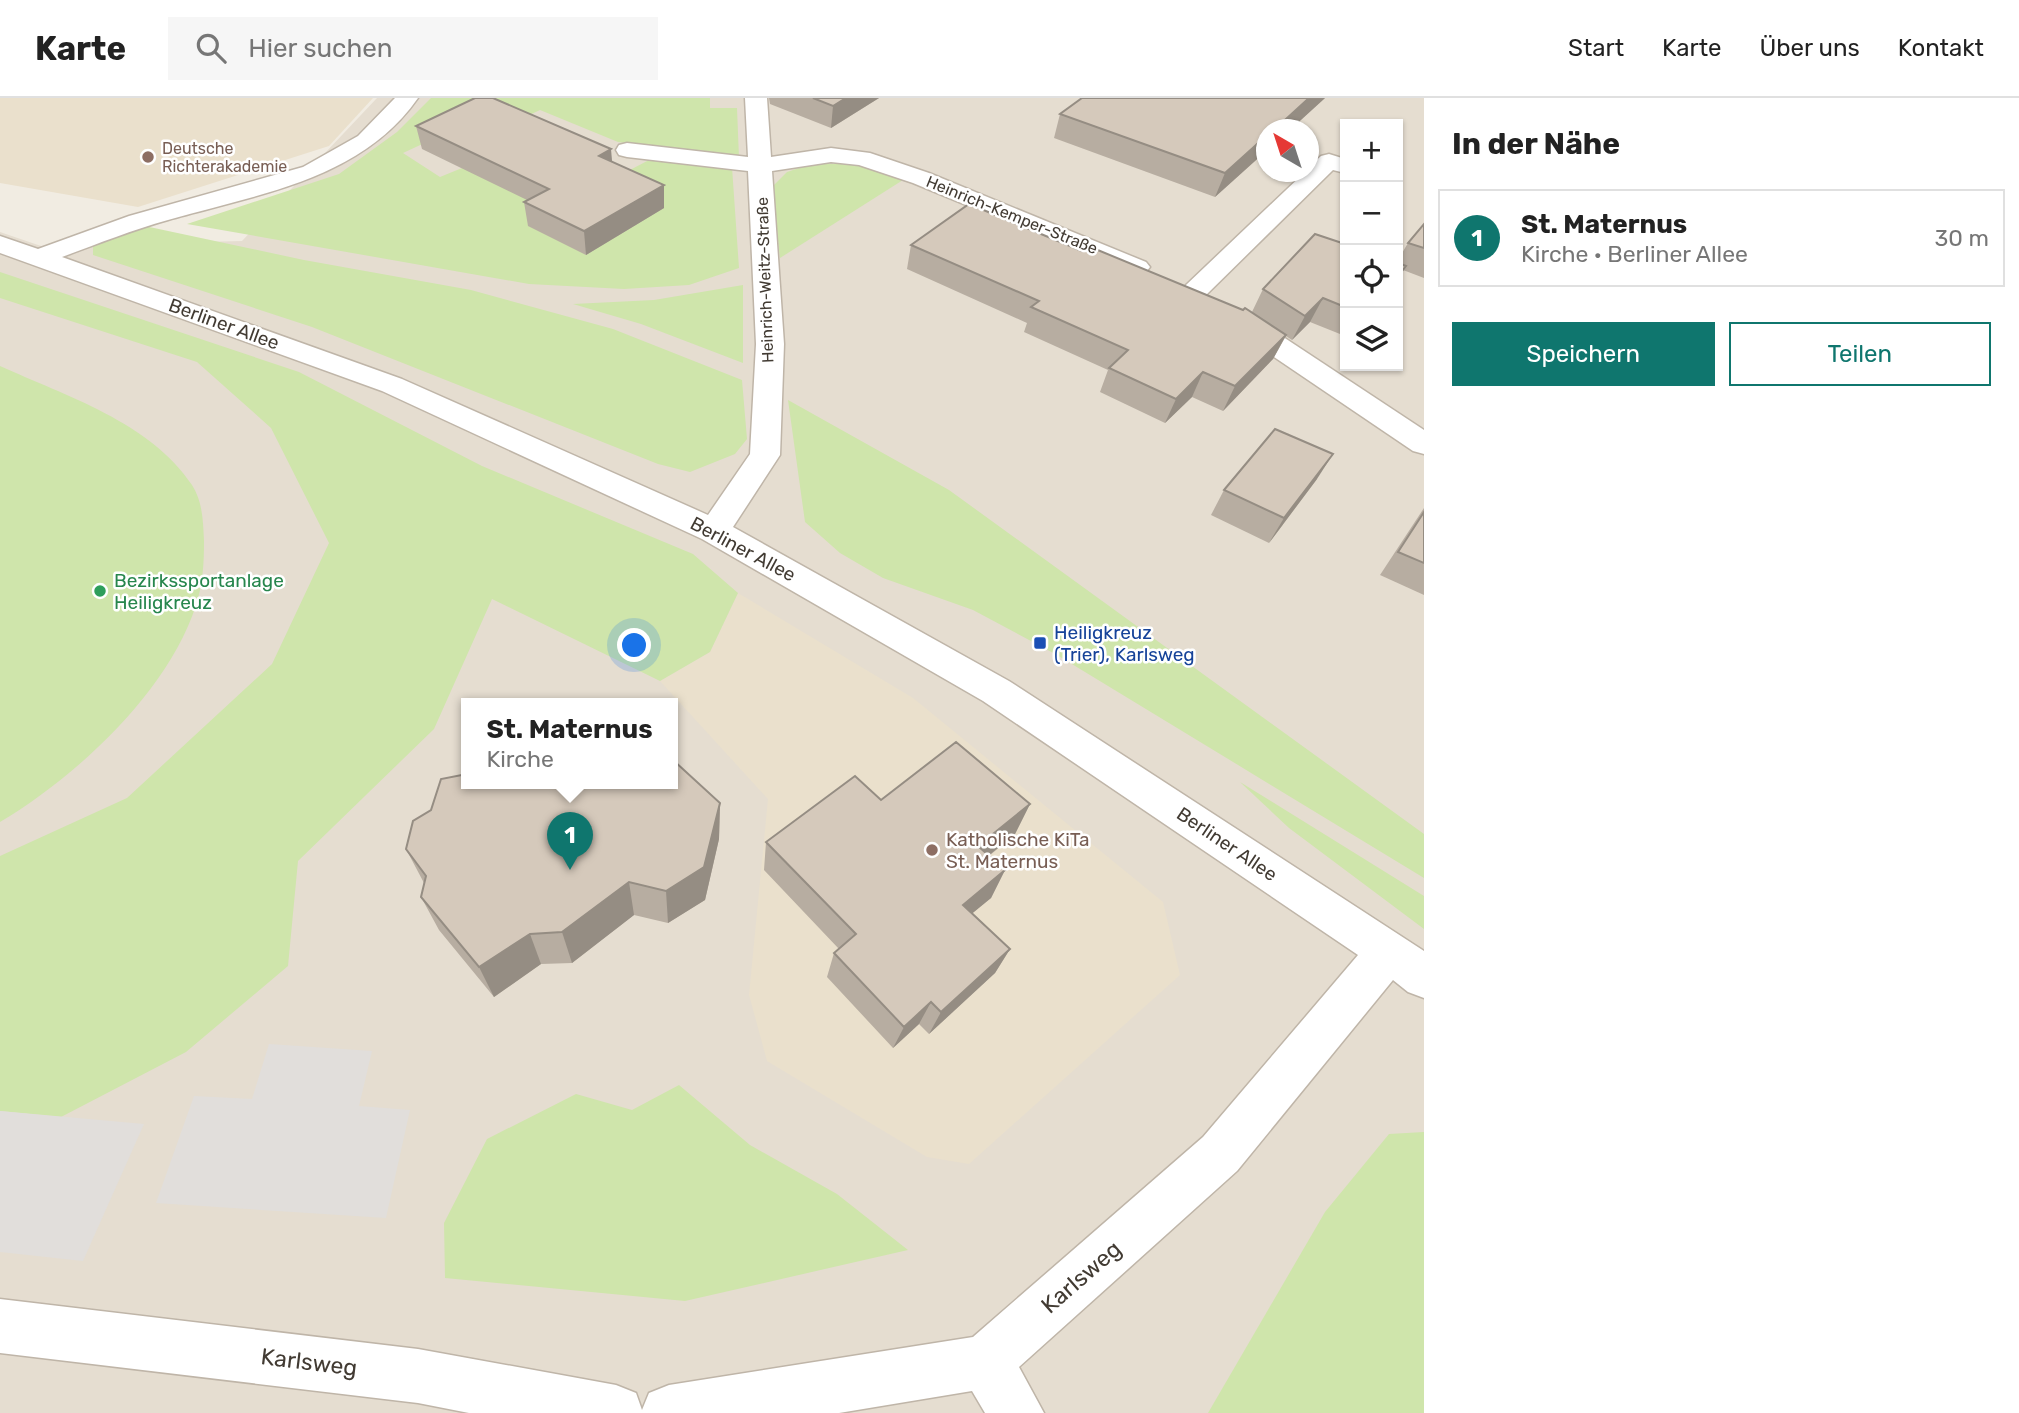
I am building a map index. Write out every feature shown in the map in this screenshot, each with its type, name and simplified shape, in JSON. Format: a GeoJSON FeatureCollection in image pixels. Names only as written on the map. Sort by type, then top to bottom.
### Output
{"type":"FeatureCollection","features":[{"type":"Feature","properties":{"kind":"street"},"geometry":{"type":"LineString","coordinates":[[39,257],[138,221],[311,172],[366,141],[407,98]]}},
{"type":"Feature","properties":{"kind":"street","name":"Heinrich-Weitz-Straße"},"geometry":{"type":"LineString","coordinates":[[714,531],[765,455],[770,344],[756,98]]}},
{"type":"Feature","properties":{"kind":"street","name":"Heinrich-Kemper-Straße"},"geometry":{"type":"LineString","coordinates":[[627,150],[761,166],[831,155],[862,158],[921,178],[1195,291],[1424,444]]}},
{"type":"Feature","properties":{"kind":"street"},"geometry":{"type":"LineString","coordinates":[[1195,291],[1329,161],[1340,164]]}},
{"type":"Feature","properties":{"kind":"street","name":"Berliner Allee"},"geometry":{"type":"LineString","coordinates":[[0,244],[392,385],[714,531],[996,691],[1406,964]]}},
{"type":"Feature","properties":{"kind":"street","name":"Karlsweg"},"geometry":{"type":"LineString","coordinates":[[985,1362],[1220,1154],[1406,964]]}},
{"type":"Feature","properties":{"kind":"street","name":"Karlsweg"},"geometry":{"type":"LineString","coordinates":[[0,1326],[418,1376],[616,1413]]}},
{"type":"Feature","properties":{"kind":"street"},"geometry":{"type":"LineString","coordinates":[[668,1413],[985,1362],[1016,1413]]}},
{"type":"Feature","properties":{"kind":"shaded area","name":"Deutsche Richterakademie"},"geometry":{"type":"Polygon","coordinates":[[[0,98],[373,98],[329,146],[138,207],[0,183],[0,98]]]}},
{"type":"Feature","properties":{"kind":"shaded area"},"geometry":{"type":"Polygon","coordinates":[[[377,98],[1424,98],[1424,1413],[0,1413],[0,232],[41,246],[242,241],[377,98]]]}},
{"type":"Feature","properties":{"kind":"shaded area","name":"Katholische KiTa St. Maternus"},"geometry":{"type":"Polygon","coordinates":[[[738,593],[913,698],[1163,902],[1180,975],[969,1164],[927,1157],[767,1061],[749,995],[768,799],[660,681],[710,652],[738,593]]]}},
{"type":"Feature","properties":{"kind":"shaded area"},"geometry":{"type":"Polygon","coordinates":[[[269,1044],[372,1051],[359,1106],[410,1110],[386,1218],[156,1203],[194,1096],[252,1099],[269,1044]]]}},
{"type":"Feature","properties":{"kind":"shaded area"},"geometry":{"type":"Polygon","coordinates":[[[0,1111],[144,1124],[83,1261],[0,1252],[0,1111]]]}},
{"type":"Feature","properties":{"kind":"green space"},"geometry":{"type":"Polygon","coordinates":[[[431,98],[710,98],[710,108],[737,108],[739,158],[618,142],[540,110],[521,119],[498,109],[403,153],[440,177],[462,168],[607,182],[649,160],[732,167],[739,268],[689,285],[624,289],[529,284],[187,224],[339,174],[397,132],[431,98]]]}},
{"type":"Feature","properties":{"kind":"green space"},"geometry":{"type":"Polygon","coordinates":[[[814,163],[867,165],[903,180],[780,258],[772,187],[787,172],[814,163]]]}},
{"type":"Feature","properties":{"kind":"green space"},"geometry":{"type":"Polygon","coordinates":[[[140,225],[304,260],[471,290],[613,329],[742,380],[747,439],[735,454],[690,472],[658,464],[312,327],[93,255],[93,246],[109,236],[140,225]]]}},
{"type":"Feature","properties":{"kind":"green space"},"geometry":{"type":"Polygon","coordinates":[[[0,272],[299,372],[482,466],[693,554],[738,593],[710,652],[660,681],[492,599],[434,729],[298,861],[288,966],[186,1052],[61,1117],[0,1111],[0,856],[127,798],[272,664],[329,543],[271,428],[197,362],[0,298],[0,272]]]}},
{"type":"Feature","properties":{"kind":"green space"},"geometry":{"type":"Polygon","coordinates":[[[743,285],[743,363],[641,324],[573,304],[654,300],[743,285]]]}},
{"type":"Feature","properties":{"kind":"green space","name":"Bezirkssportanlage Heiligkreuz"},"geometry":{"type":"Polygon","coordinates":[[[0,366],[105,413],[154,444],[174,463],[196,492],[202,512],[204,541],[203,573],[196,605],[183,637],[165,669],[142,700],[88,756],[59,781],[0,822],[0,366]]]}},
{"type":"Feature","properties":{"kind":"green space"},"geometry":{"type":"Polygon","coordinates":[[[788,400],[949,490],[1424,834],[1424,878],[1057,655],[973,610],[883,578],[840,553],[805,522],[788,400]]]}},
{"type":"Feature","properties":{"kind":"green space"},"geometry":{"type":"Polygon","coordinates":[[[1240,782],[1424,896],[1424,929],[1289,828],[1240,782]]]}},
{"type":"Feature","properties":{"kind":"green space"},"geometry":{"type":"Polygon","coordinates":[[[679,1085],[750,1145],[837,1194],[908,1250],[685,1301],[445,1278],[444,1223],[487,1139],[576,1094],[632,1110],[679,1085]]]}},
{"type":"Feature","properties":{"kind":"green space"},"geometry":{"type":"Polygon","coordinates":[[[1424,1132],[1424,1413],[1208,1413],[1325,1212],[1389,1134],[1424,1132]]]}},
{"type":"Feature","properties":{"kind":"building"},"geometry":{"type":"Polygon","coordinates":[[[475,98],[493,98],[611,149],[599,156],[664,185],[584,231],[524,202],[549,189],[416,126],[475,98]]]}},
{"type":"Feature","properties":{"kind":"building"},"geometry":{"type":"Polygon","coordinates":[[[813,98],[846,98],[833,106],[813,98]]]}},
{"type":"Feature","properties":{"kind":"building"},"geometry":{"type":"Polygon","coordinates":[[[1082,98],[1309,98],[1286,119],[1256,119],[1256,145],[1225,173],[1060,114],[1082,98]]]}},
{"type":"Feature","properties":{"kind":"building"},"geometry":{"type":"Polygon","coordinates":[[[969,204],[1082,251],[1088,246],[1243,310],[1245,308],[1286,335],[1235,386],[1203,372],[1176,399],[1109,368],[1128,350],[1031,307],[1039,301],[911,245],[969,204]]]}},
{"type":"Feature","properties":{"kind":"building"},"geometry":{"type":"Polygon","coordinates":[[[1424,224],[1424,248],[1408,243],[1424,224]]]}},
{"type":"Feature","properties":{"kind":"building"},"geometry":{"type":"Polygon","coordinates":[[[1315,234],[1340,242],[1340,305],[1323,298],[1305,316],[1263,289],[1315,234]]]}},
{"type":"Feature","properties":{"kind":"building"},"geometry":{"type":"Polygon","coordinates":[[[1275,429],[1333,454],[1284,518],[1224,490],[1275,429]]]}},
{"type":"Feature","properties":{"kind":"building"},"geometry":{"type":"Polygon","coordinates":[[[1424,512],[1424,563],[1398,552],[1424,512]]]}},
{"type":"Feature","properties":{"kind":"building"},"geometry":{"type":"Polygon","coordinates":[[[956,742],[1030,804],[978,846],[1005,870],[963,905],[1010,949],[941,1012],[931,1002],[904,1027],[834,953],[856,934],[766,842],[855,776],[881,800],[956,742]]]}},
{"type":"Feature","properties":{"kind":"building"},"geometry":{"type":"Polygon","coordinates":[[[678,765],[720,803],[704,867],[666,891],[629,882],[562,932],[530,934],[479,967],[421,897],[426,876],[406,849],[413,821],[431,810],[441,779],[461,775],[461,789],[678,789],[678,765]]]}},
{"type":"Feature","properties":{"kind":"place","name":"Deutsche Richterakademie"},"geometry":{"type":"Point","coordinates":[148,157]}},
{"type":"Feature","properties":{"kind":"place","name":"Bezirkssportanlage Heiligkreuz"},"geometry":{"type":"Point","coordinates":[100,591]}},
{"type":"Feature","properties":{"kind":"place","name":"Heiligkreuz (Trier), Karlsweg"},"geometry":{"type":"Point","coordinates":[1040,643]}},
{"type":"Feature","properties":{"kind":"place","name":"Katholische KiTa St. Maternus"},"geometry":{"type":"Point","coordinates":[932,850]}},
{"type":"Feature","properties":{"kind":"place","name":"St. Maternus"},"geometry":{"type":"Point","coordinates":[570,870]}}]}
